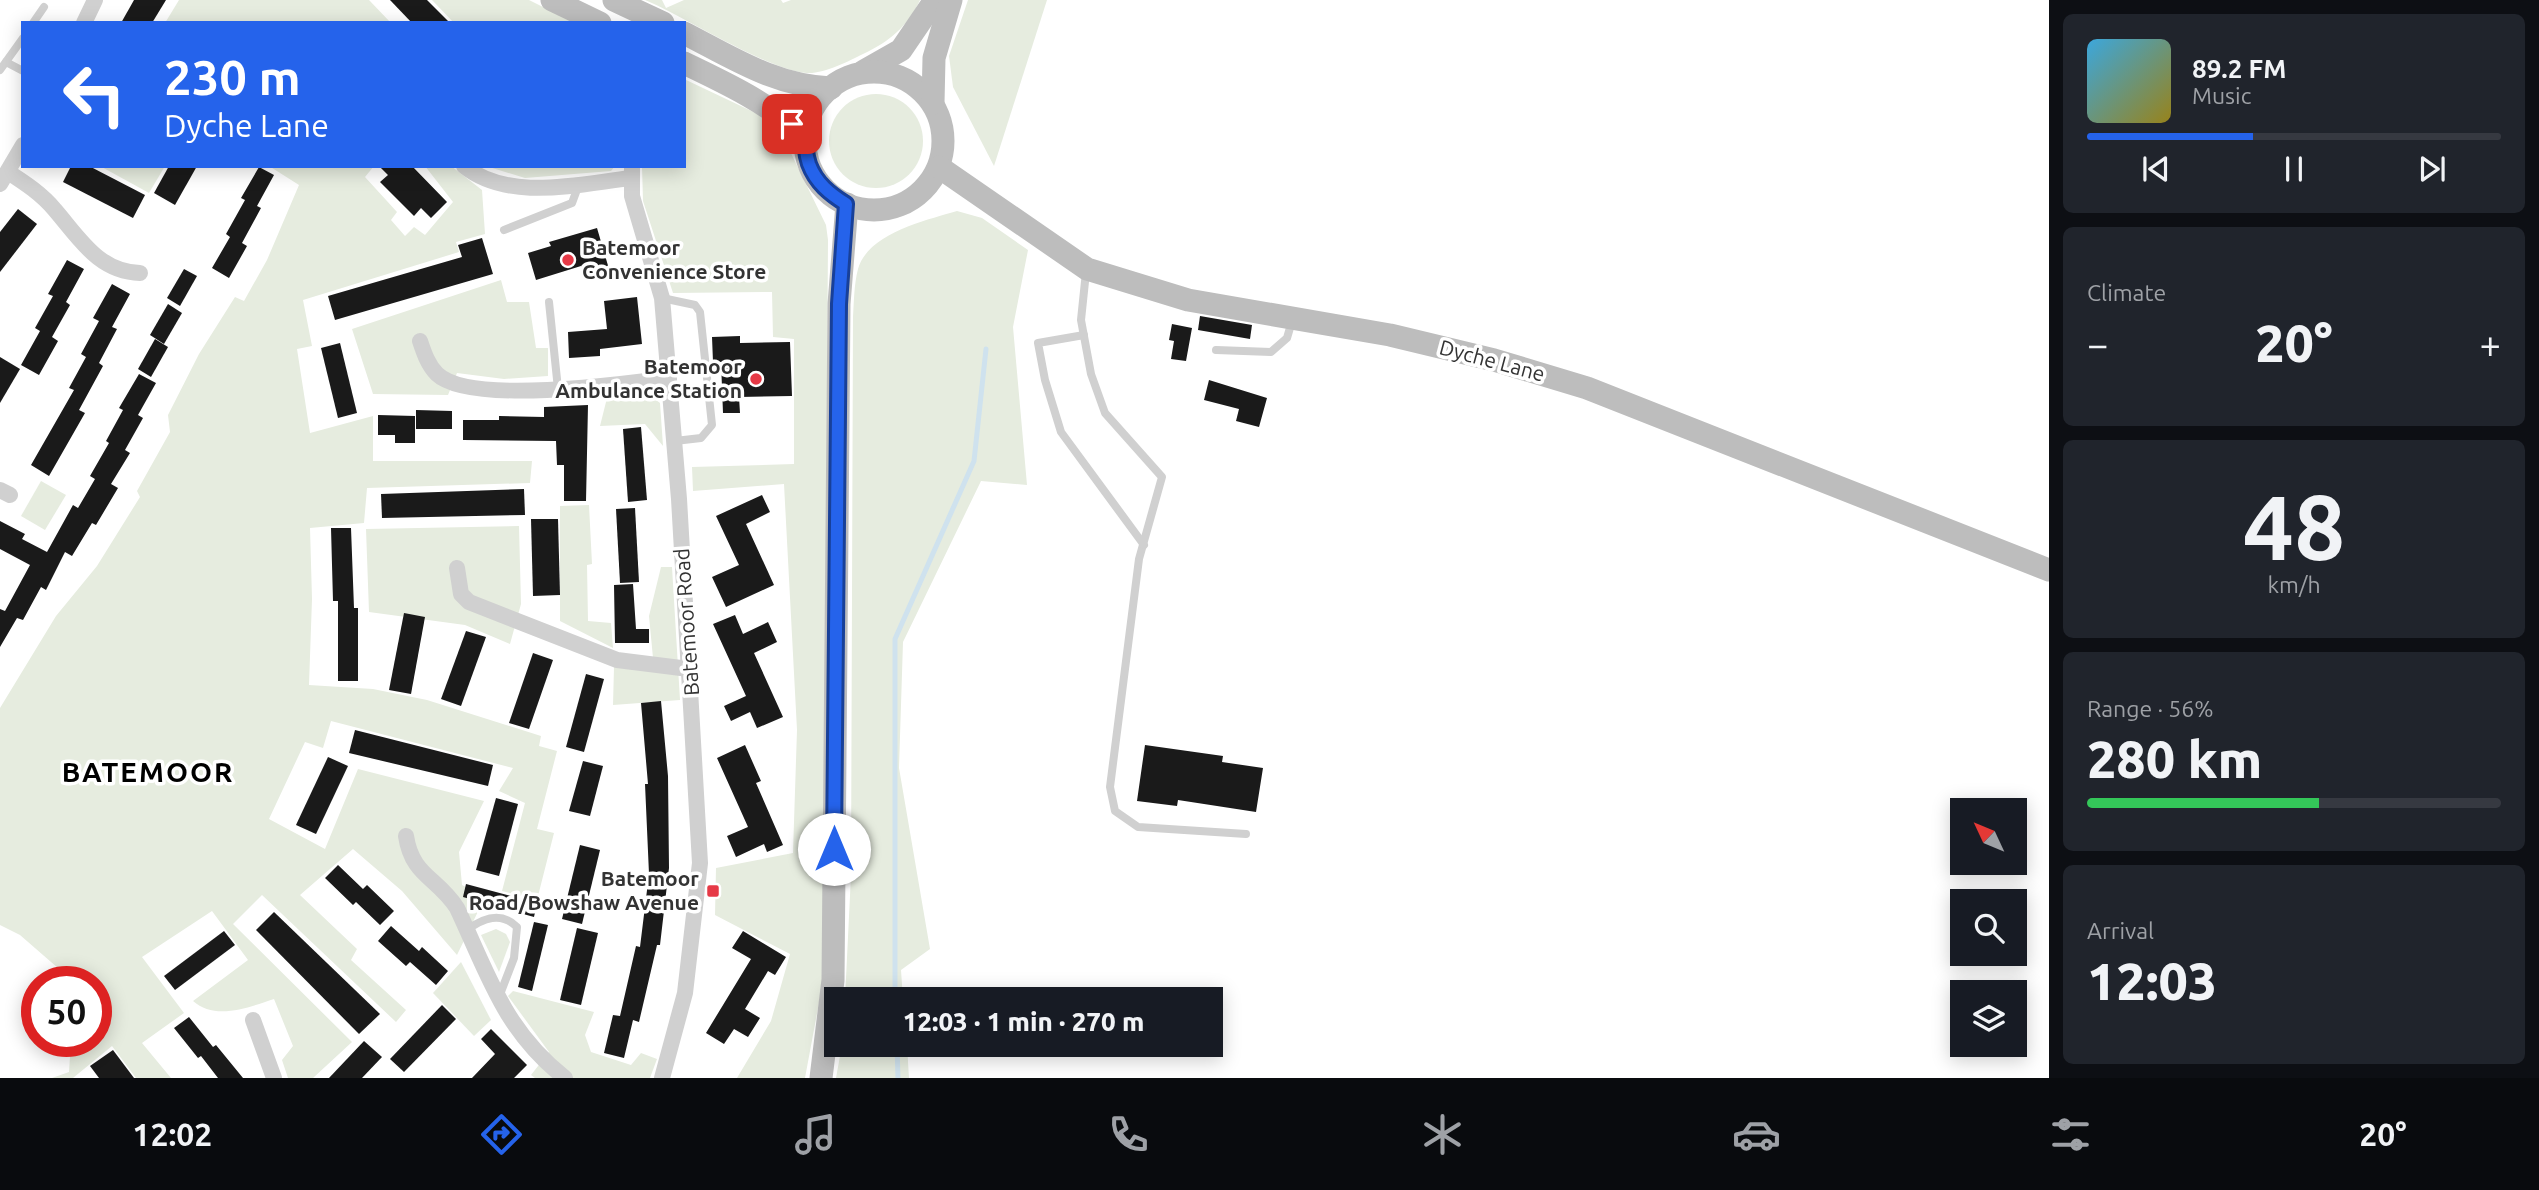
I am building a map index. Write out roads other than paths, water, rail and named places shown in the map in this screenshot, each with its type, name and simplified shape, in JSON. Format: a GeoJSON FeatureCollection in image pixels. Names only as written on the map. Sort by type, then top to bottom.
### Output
{"type":"FeatureCollection","features":[{"type":"Feature","properties":{"kind":"main road"},"geometry":{"type":"LineString","coordinates":[[552,0],[596,21]]}},
{"type":"Feature","properties":{"kind":"main road"},"geometry":{"type":"LineString","coordinates":[[614,0],[659,21]]}},
{"type":"Feature","properties":{"kind":"main road"},"geometry":{"type":"LineString","coordinates":[[936,0],[901,50],[862,72],[839,81],[821,96],[810,115],[805,136],[812,172],[826,191],[846,204],[876,210],[900,205],[926,187],[939,167],[944,138],[933,103],[934,58],[951,0]]}},
{"type":"Feature","properties":{"kind":"main road"},"geometry":{"type":"LineString","coordinates":[[686,34],[774,79],[800,87],[831,88]]}},
{"type":"Feature","properties":{"kind":"main road"},"geometry":{"type":"LineString","coordinates":[[686,64],[754,97],[779,113],[805,136]]}},
{"type":"Feature","properties":{"kind":"main road"},"geometry":{"type":"LineString","coordinates":[[862,72],[886,72],[917,85],[933,103]]}},
{"type":"Feature","properties":{"kind":"main road","name":"Dyche Lane"},"geometry":{"type":"LineString","coordinates":[[939,167],[1087,269],[1188,300],[1403,338],[1494,360],[1587,388],[2048,566]]}},
{"type":"Feature","properties":{"kind":"main road"},"geometry":{"type":"LineString","coordinates":[[821,1078],[833,980],[839,304],[846,204]]}},
{"type":"Feature","properties":{"kind":"street"},"geometry":{"type":"LineString","coordinates":[[85,21],[95,0]]}},
{"type":"Feature","properties":{"kind":"street"},"geometry":{"type":"LineString","coordinates":[[21,148],[4,178],[46,201],[82,244],[109,266],[126,272],[140,273]]}},
{"type":"Feature","properties":{"kind":"street"},"geometry":{"type":"LineString","coordinates":[[467,168],[484,181],[511,187],[579,184],[631,172]]}},
{"type":"Feature","properties":{"kind":"street","name":"Batemoor Road"},"geometry":{"type":"LineString","coordinates":[[631,172],[632,196],[662,298],[675,441],[700,863],[685,993],[662,1078]]}},
{"type":"Feature","properties":{"kind":"street"},"geometry":{"type":"LineString","coordinates":[[420,341],[426,359],[438,376],[477,390],[558,389],[669,378]]}},
{"type":"Feature","properties":{"kind":"street"},"geometry":{"type":"LineString","coordinates":[[457,568],[461,594],[469,602],[617,660],[689,668]]}},
{"type":"Feature","properties":{"kind":"street"},"geometry":{"type":"LineString","coordinates":[[406,836],[408,854],[416,867],[447,892],[511,1023],[542,1059],[565,1078]]}},
{"type":"Feature","properties":{"kind":"street"},"geometry":{"type":"LineString","coordinates":[[253,1020],[274,1078]]}},
{"type":"Feature","properties":{"kind":"lane"},"geometry":{"type":"LineString","coordinates":[[34,21],[44,7]]}},
{"type":"Feature","properties":{"kind":"lane"},"geometry":{"type":"LineString","coordinates":[[21,41],[3,66],[21,70]]}},
{"type":"Feature","properties":{"kind":"lane"},"geometry":{"type":"LineString","coordinates":[[504,230],[572,203],[579,184]]}},
{"type":"Feature","properties":{"kind":"lane"},"geometry":{"type":"LineString","coordinates":[[1087,269],[1081,320],[1091,374],[1105,413],[1162,477],[1144,545],[1129,633],[1110,787],[1115,811],[1138,827],[1246,834]]}},
{"type":"Feature","properties":{"kind":"lane"},"geometry":{"type":"LineString","coordinates":[[662,298],[695,305],[700,312],[711,412],[712,425],[708,433],[701,438],[675,441]]}},
{"type":"Feature","properties":{"kind":"lane"},"geometry":{"type":"LineString","coordinates":[[549,302],[558,389]]}},
{"type":"Feature","properties":{"kind":"lane"},"geometry":{"type":"LineString","coordinates":[[1216,350],[1271,352],[1287,338],[1293,318]]}},
{"type":"Feature","properties":{"kind":"lane"},"geometry":{"type":"LineString","coordinates":[[1084,335],[1038,343],[1045,380],[1062,432],[1144,545]]}},
{"type":"Feature","properties":{"kind":"lane"},"geometry":{"type":"LineString","coordinates":[[467,930],[482,919],[494,917],[504,919],[517,927],[514,958],[498,998]]}},
{"type":"Feature","properties":{"kind":"waterway"},"geometry":{"type":"LineString","coordinates":[[895,987],[895,639],[974,461],[986,349]]}},
{"type":"Feature","properties":{"kind":"waterway"},"geometry":{"type":"LineString","coordinates":[[897,1057],[898,1078]]}},
{"type":"Feature","properties":{"kind":"place","name":"Batemoor Convenience Store"},"geometry":{"type":"Point","coordinates":[568,260]}},
{"type":"Feature","properties":{"kind":"place","name":"Batemoor Ambulance Station"},"geometry":{"type":"Point","coordinates":[756,379]}},
{"type":"Feature","properties":{"kind":"place","name":"Batemoor Road/Bowshaw Avenue"},"geometry":{"type":"Point","coordinates":[713,891]}},
{"type":"Feature","properties":{"kind":"district","name":"BATEMOOR"},"geometry":{"type":"Point","coordinates":[148,772]}}]}
